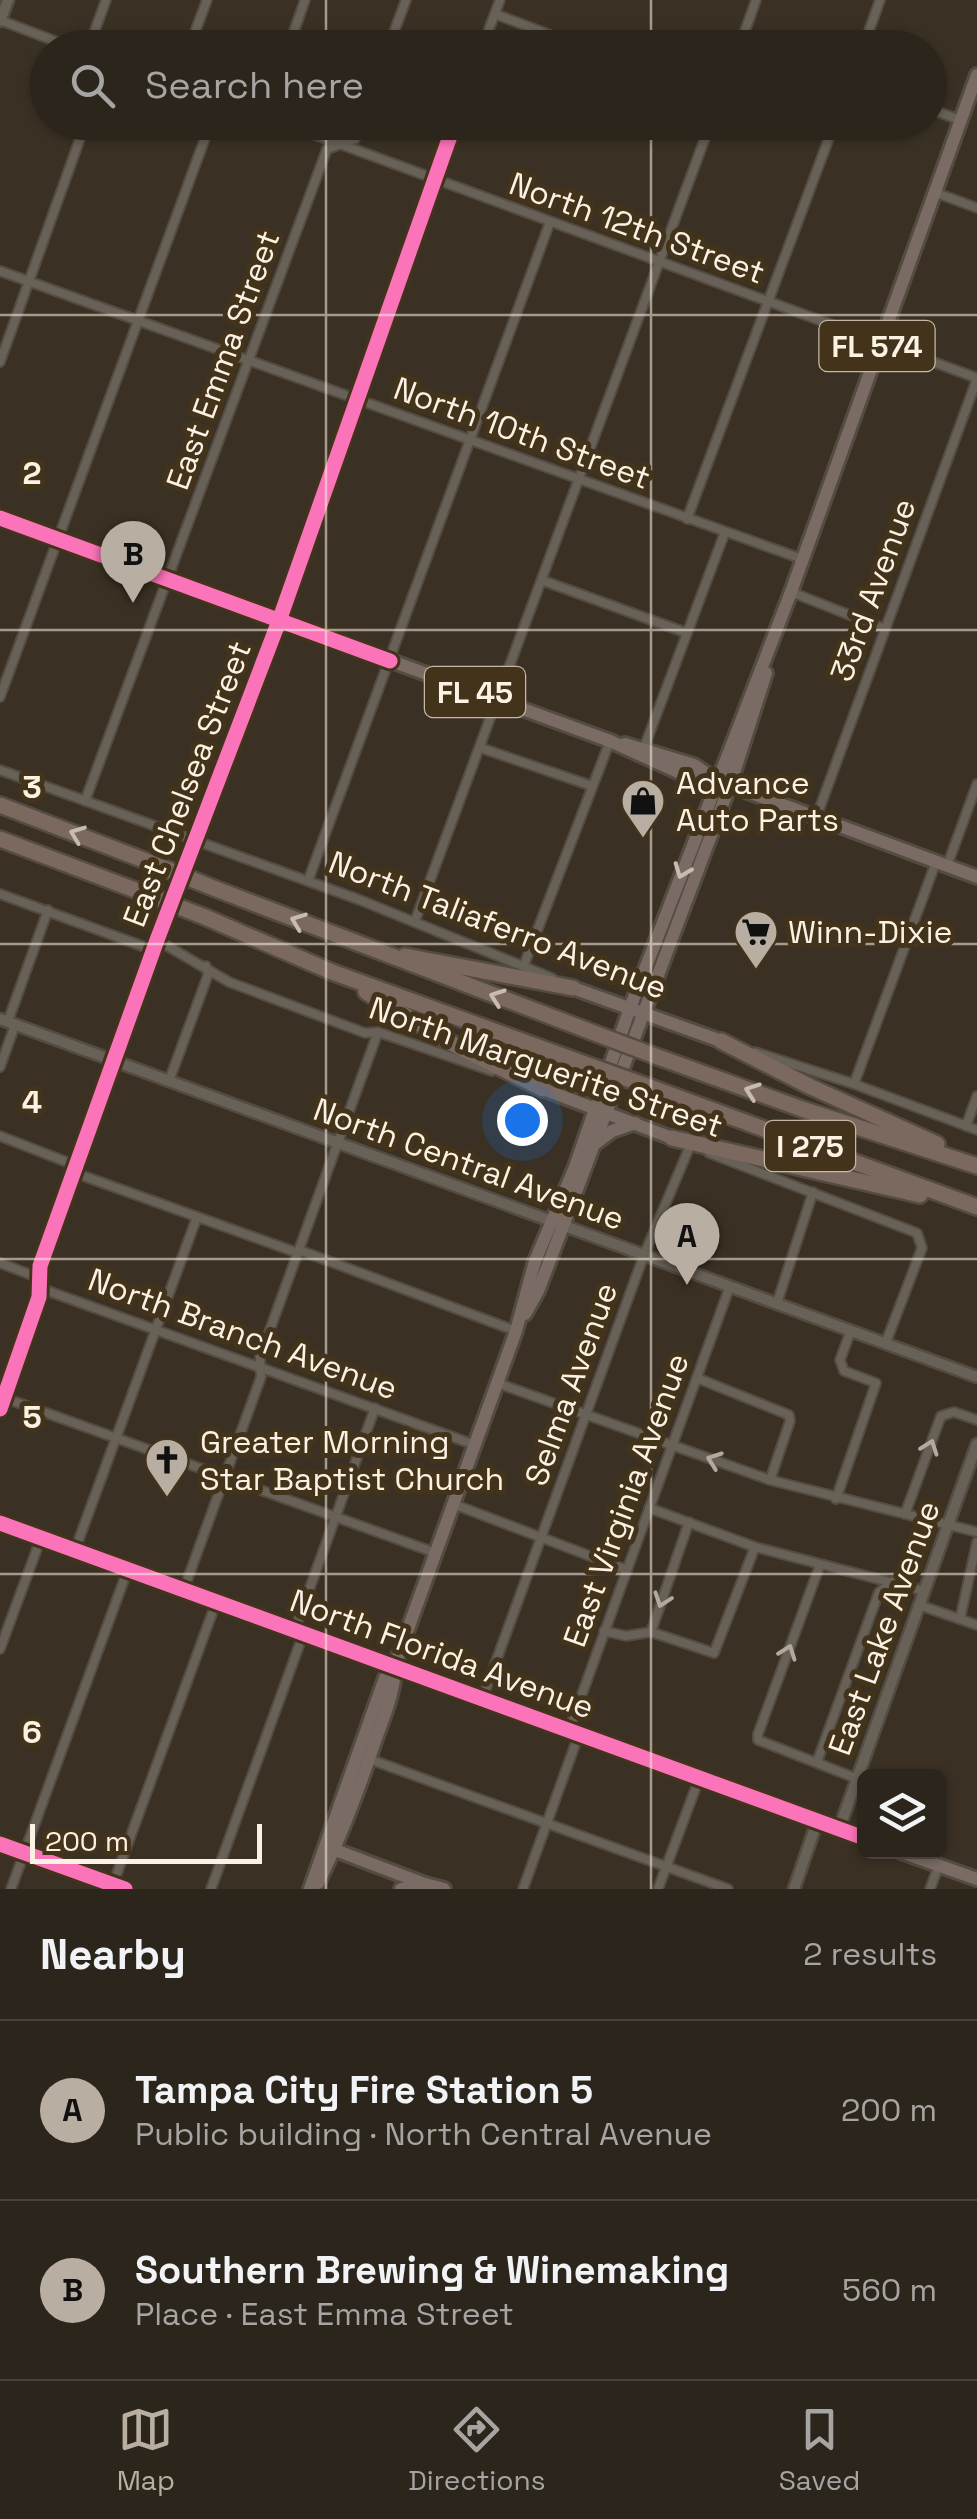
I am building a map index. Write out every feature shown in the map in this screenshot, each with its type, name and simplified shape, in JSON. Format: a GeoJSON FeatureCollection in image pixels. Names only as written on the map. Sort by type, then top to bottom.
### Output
{"type":"FeatureCollection","features":[{"type":"Feature","properties":{"kind":"highway","name":"I 275"},"geometry":{"type":"LineString","coordinates":[[0,805],[658,1057],[802,1109],[977,1164]]}},
{"type":"Feature","properties":{"kind":"highway","name":"I 275"},"geometry":{"type":"LineString","coordinates":[[0,839],[205,917],[332,972],[975,1206]]}},
{"type":"Feature","properties":{"kind":"highway"},"geometry":{"type":"LineString","coordinates":[[380,953],[573,988]]}},
{"type":"Feature","properties":{"kind":"highway"},"geometry":{"type":"LineString","coordinates":[[332,972],[452,1044],[543,1089]]}},
{"type":"Feature","properties":{"kind":"highway"},"geometry":{"type":"LineString","coordinates":[[721,1041],[977,1164]]}},
{"type":"Feature","properties":{"kind":"highway"},"geometry":{"type":"LineString","coordinates":[[672,1138],[975,1206]]}},
{"type":"Feature","properties":{"kind":"main road","name":"FL 574"},"geometry":{"type":"LineString","coordinates":[[313,1889],[385,1678],[395,1666],[516,1330],[538,1291],[575,1167],[601,1110],[723,782],[756,712],[780,618],[977,75]]}},
{"type":"Feature","properties":{"kind":"main road","name":"FL 45"},"geometry":{"type":"LineString","coordinates":[[0,518],[610,742],[689,777],[723,782]]}},
{"type":"Feature","properties":{"kind":"main road","name":"FL 45"},"geometry":{"type":"LineString","coordinates":[[610,742],[644,748],[694,765],[723,782],[977,877]]}},
{"type":"Feature","properties":{"kind":"main road","name":"FL 574"},"geometry":{"type":"LineString","coordinates":[[636,1011],[652,987],[723,782]]}},
{"type":"Feature","properties":{"kind":"main road"},"geometry":{"type":"LineString","coordinates":[[652,987],[658,1006],[674,1024]]}},
{"type":"Feature","properties":{"kind":"main road","name":"North Taliaferro Avenue"},"geometry":{"type":"LineString","coordinates":[[573,988],[721,1041]]}},
{"type":"Feature","properties":{"kind":"main road","name":"North Marguerite Street"},"geometry":{"type":"LineString","coordinates":[[543,1089],[672,1138]]}},
{"type":"Feature","properties":{"kind":"main road","name":"FL 574"},"geometry":{"type":"LineString","coordinates":[[556,1223],[594,1145],[601,1110]]}},
{"type":"Feature","properties":{"kind":"main road"},"geometry":{"type":"LineString","coordinates":[[594,1145],[612,1131],[635,1124]]}},
{"type":"Feature","properties":{"kind":"main road","name":"North Florida Avenue"},"geometry":{"type":"LineString","coordinates":[[0,1523],[857,1836]]}},
{"type":"Feature","properties":{"kind":"main road","name":"FL 574"},"geometry":{"type":"LineString","coordinates":[[329,1847],[369,1759],[395,1682],[395,1666]]}},
{"type":"Feature","properties":{"kind":"main road"},"geometry":{"type":"LineString","coordinates":[[0,1844],[116,1888]]}},
{"type":"Feature","properties":{"kind":"main road"},"geometry":{"type":"LineString","coordinates":[[329,1847],[444,1889]]}},
{"type":"Feature","properties":{"kind":"main road"},"geometry":{"type":"LineString","coordinates":[[920,1859],[977,1879]]}},
{"type":"Feature","properties":{"kind":"main road"},"geometry":{"type":"LineString","coordinates":[[401,1889],[425,1884]]}},
{"type":"Feature","properties":{"kind":"street"},"geometry":{"type":"LineString","coordinates":[[95,30],[106,0]]}},
{"type":"Feature","properties":{"kind":"street"},"geometry":{"type":"LineString","coordinates":[[196,30],[207,0]]}},
{"type":"Feature","properties":{"kind":"street"},"geometry":{"type":"LineString","coordinates":[[295,30],[306,0]]}},
{"type":"Feature","properties":{"kind":"street"},"geometry":{"type":"LineString","coordinates":[[395,30],[406,0]]}},
{"type":"Feature","properties":{"kind":"street"},"geometry":{"type":"LineString","coordinates":[[488,30],[500,0]]}},
{"type":"Feature","properties":{"kind":"street"},"geometry":{"type":"LineString","coordinates":[[745,30],[756,0]]}},
{"type":"Feature","properties":{"kind":"street"},"geometry":{"type":"LineString","coordinates":[[869,30],[880,0]]}},
{"type":"Feature","properties":{"kind":"street"},"geometry":{"type":"LineString","coordinates":[[2,12],[38,30]]}},
{"type":"Feature","properties":{"kind":"street"},"geometry":{"type":"LineString","coordinates":[[494,14],[536,30]]}},
{"type":"Feature","properties":{"kind":"street"},"geometry":{"type":"LineString","coordinates":[[947,115],[960,120]]}},
{"type":"Feature","properties":{"kind":"street"},"geometry":{"type":"LineString","coordinates":[[0,362],[80,140]]}},
{"type":"Feature","properties":{"kind":"street"},"geometry":{"type":"LineString","coordinates":[[0,697],[204,140]]}},
{"type":"Feature","properties":{"kind":"street","name":"North 12th Street"},"geometry":{"type":"LineString","coordinates":[[327,140],[977,379]]}},
{"type":"Feature","properties":{"kind":"street","name":"East Emma Street"},"geometry":{"type":"LineString","coordinates":[[86,801],[327,149],[352,140]]}},
{"type":"Feature","properties":{"kind":"street","name":"East Chelsea Street"},"geometry":{"type":"LineString","coordinates":[[0,1409],[39,1297],[40,1266],[157,940],[279,621],[448,140]]}},
{"type":"Feature","properties":{"kind":"street"},"geometry":{"type":"LineString","coordinates":[[415,920],[544,581],[704,140]]}},
{"type":"Feature","properties":{"kind":"street"},"geometry":{"type":"LineString","coordinates":[[688,519],[828,140]]}},
{"type":"Feature","properties":{"kind":"street"},"geometry":{"type":"LineString","coordinates":[[934,192],[977,208]]}},
{"type":"Feature","properties":{"kind":"street"},"geometry":{"type":"LineString","coordinates":[[308,881],[550,222]]}},
{"type":"Feature","properties":{"kind":"street","name":"North 10th Street"},"geometry":{"type":"LineString","coordinates":[[0,271],[802,559]]}},
{"type":"Feature","properties":{"kind":"street","name":"33rd Avenue"},"geometry":{"type":"LineString","coordinates":[[816,818],[977,379]]}},
{"type":"Feature","properties":{"kind":"street"},"geometry":{"type":"LineString","coordinates":[[644,748],[725,532]]}},
{"type":"Feature","properties":{"kind":"street"},"geometry":{"type":"LineString","coordinates":[[544,581],[686,633]]}},
{"type":"Feature","properties":{"kind":"street"},"geometry":{"type":"LineString","coordinates":[[790,592],[886,629]]}},
{"type":"Feature","properties":{"kind":"street"},"geometry":{"type":"LineString","coordinates":[[524,964],[610,742]]}},
{"type":"Feature","properties":{"kind":"street"},"geometry":{"type":"LineString","coordinates":[[481,748],[592,786]]}},
{"type":"Feature","properties":{"kind":"street","name":"North Taliaferro Avenue"},"geometry":{"type":"LineString","coordinates":[[0,770],[415,920],[573,988]]}},
{"type":"Feature","properties":{"kind":"street"},"geometry":{"type":"LineString","coordinates":[[854,1084],[977,784]]}},
{"type":"Feature","properties":{"kind":"street"},"geometry":{"type":"LineString","coordinates":[[0,894],[154,950]]}},
{"type":"Feature","properties":{"kind":"street"},"geometry":{"type":"LineString","coordinates":[[0,1067],[8,1021],[48,910]]}},
{"type":"Feature","properties":{"kind":"street","name":"North Marguerite Street"},"geometry":{"type":"LineString","coordinates":[[157,940],[229,982],[365,1033],[378,1032],[543,1089]]}},
{"type":"Feature","properties":{"kind":"street"},"geometry":{"type":"LineString","coordinates":[[168,1081],[204,986],[206,966]]}},
{"type":"Feature","properties":{"kind":"street"},"geometry":{"type":"LineString","coordinates":[[204,986],[219,980],[229,982]]}},
{"type":"Feature","properties":{"kind":"street","name":"North Central Avenue"},"geometry":{"type":"LineString","coordinates":[[8,1021],[977,1377]]}},
{"type":"Feature","properties":{"kind":"street"},"geometry":{"type":"LineString","coordinates":[[184,1589],[263,1368],[260,1357],[378,1032]]}},
{"type":"Feature","properties":{"kind":"street","name":"North Taliaferro Avenue"},"geometry":{"type":"LineString","coordinates":[[721,1041],[854,1084],[977,1130]]}},
{"type":"Feature","properties":{"kind":"street"},"geometry":{"type":"LineString","coordinates":[[966,1126],[977,1096]]}},
{"type":"Feature","properties":{"kind":"street"},"geometry":{"type":"LineString","coordinates":[[0,1136],[197,1217],[516,1330]]}},
{"type":"Feature","properties":{"kind":"street","name":"North Marguerite Street"},"geometry":{"type":"LineString","coordinates":[[672,1138],[913,1230],[920,1237],[922,1248],[886,1342]]}},
{"type":"Feature","properties":{"kind":"street","name":"Selma Avenue"},"geometry":{"type":"LineString","coordinates":[[483,1697],[644,1255],[690,1146]]}},
{"type":"Feature","properties":{"kind":"street"},"geometry":{"type":"LineString","coordinates":[[777,1304],[813,1192]]}},
{"type":"Feature","properties":{"kind":"street"},"geometry":{"type":"LineString","coordinates":[[75,1550],[197,1217]]}},
{"type":"Feature","properties":{"kind":"street","name":"North Branch Avenue"},"geometry":{"type":"LineString","coordinates":[[0,1263],[34,1276],[48,1291],[475,1445]]}},
{"type":"Feature","properties":{"kind":"street","name":"East Virginia Avenue"},"geometry":{"type":"LineString","coordinates":[[523,1889],[604,1631],[730,1286]]}},
{"type":"Feature","properties":{"kind":"street"},"geometry":{"type":"LineString","coordinates":[[836,1498],[876,1383],[844,1371],[840,1360],[852,1330]]}},
{"type":"Feature","properties":{"kind":"street"},"geometry":{"type":"LineString","coordinates":[[697,1378],[789,1415],[770,1480]]}},
{"type":"Feature","properties":{"kind":"street"},"geometry":{"type":"LineString","coordinates":[[497,1383],[770,1480],[977,1532]]}},
{"type":"Feature","properties":{"kind":"street"},"geometry":{"type":"LineString","coordinates":[[2,1397],[436,1553]]}},
{"type":"Feature","properties":{"kind":"street"},"geometry":{"type":"LineString","coordinates":[[211,1889],[376,1408]]}},
{"type":"Feature","properties":{"kind":"street"},"geometry":{"type":"LineString","coordinates":[[905,1514],[941,1416],[954,1412],[977,1420]]}},
{"type":"Feature","properties":{"kind":"street","name":"East Lake Avenue"},"geometry":{"type":"LineString","coordinates":[[861,1769],[977,1444]]}},
{"type":"Feature","properties":{"kind":"street"},"geometry":{"type":"LineString","coordinates":[[453,1504],[627,1570]]}},
{"type":"Feature","properties":{"kind":"street"},"geometry":{"type":"LineString","coordinates":[[650,1508],[755,1547],[924,1591]]}},
{"type":"Feature","properties":{"kind":"street"},"geometry":{"type":"LineString","coordinates":[[651,1632],[688,1522]]}},
{"type":"Feature","properties":{"kind":"street"},"geometry":{"type":"LineString","coordinates":[[0,1649],[40,1538]]}},
{"type":"Feature","properties":{"kind":"street"},"geometry":{"type":"LineString","coordinates":[[960,1618],[977,1542]]}},
{"type":"Feature","properties":{"kind":"street"},"geometry":{"type":"LineString","coordinates":[[604,1631],[626,1636],[651,1632],[710,1654],[718,1650],[755,1547]]}},
{"type":"Feature","properties":{"kind":"street"},"geometry":{"type":"LineString","coordinates":[[820,1565],[758,1740],[857,1778]]}},
{"type":"Feature","properties":{"kind":"street"},"geometry":{"type":"LineString","coordinates":[[11,1889],[128,1569]]}},
{"type":"Feature","properties":{"kind":"street"},"geometry":{"type":"LineString","coordinates":[[818,1762],[879,1592],[894,1581]]}},
{"type":"Feature","properties":{"kind":"street"},"geometry":{"type":"LineString","coordinates":[[116,1888],[216,1600]]}},
{"type":"Feature","properties":{"kind":"street"},"geometry":{"type":"LineString","coordinates":[[919,1605],[977,1625]]}},
{"type":"Feature","properties":{"kind":"street"},"geometry":{"type":"LineString","coordinates":[[369,1759],[728,1889]]}},
{"type":"Feature","properties":{"kind":"street"},"geometry":{"type":"LineString","coordinates":[[658,1889],[699,1779]]}},
{"type":"Feature","properties":{"kind":"street","name":"East Lake Avenue"},"geometry":{"type":"LineString","coordinates":[[838,1829],[857,1781]]}},
{"type":"Feature","properties":{"kind":"street"},"geometry":{"type":"LineString","coordinates":[[794,1889],[818,1822]]}},
{"type":"Feature","properties":{"kind":"street"},"geometry":{"type":"LineString","coordinates":[[930,1889],[938,1865]]}},
{"type":"Feature","properties":{"kind":"cycle path"},"geometry":{"type":"LineString","coordinates":[[0,1409],[39,1297],[40,1266],[157,940],[279,621],[449,140]]}},
{"type":"Feature","properties":{"kind":"cycle path"},"geometry":{"type":"LineString","coordinates":[[0,518],[390,661]]}},
{"type":"Feature","properties":{"kind":"cycle path"},"geometry":{"type":"LineString","coordinates":[[0,1523],[857,1835]]}},
{"type":"Feature","properties":{"kind":"cycle path"},"geometry":{"type":"LineString","coordinates":[[0,1844],[125,1889]]}},
{"type":"Feature","properties":{"kind":"place","name":"Southern Brewing & Winemaking"},"geometry":{"type":"Point","coordinates":[133,603]}},
{"type":"Feature","properties":{"kind":"place","name":"Advance Auto Parts"},"geometry":{"type":"Point","coordinates":[643,839]}},
{"type":"Feature","properties":{"kind":"place","name":"Winn-Dixie"},"geometry":{"type":"Point","coordinates":[756,970]}},
{"type":"Feature","properties":{"kind":"place","name":"Tampa City Fire Station 5"},"geometry":{"type":"Point","coordinates":[687,1285]}},
{"type":"Feature","properties":{"kind":"place","name":"Greater Morning Star Baptist Church"},"geometry":{"type":"Point","coordinates":[167,1498]}}]}
